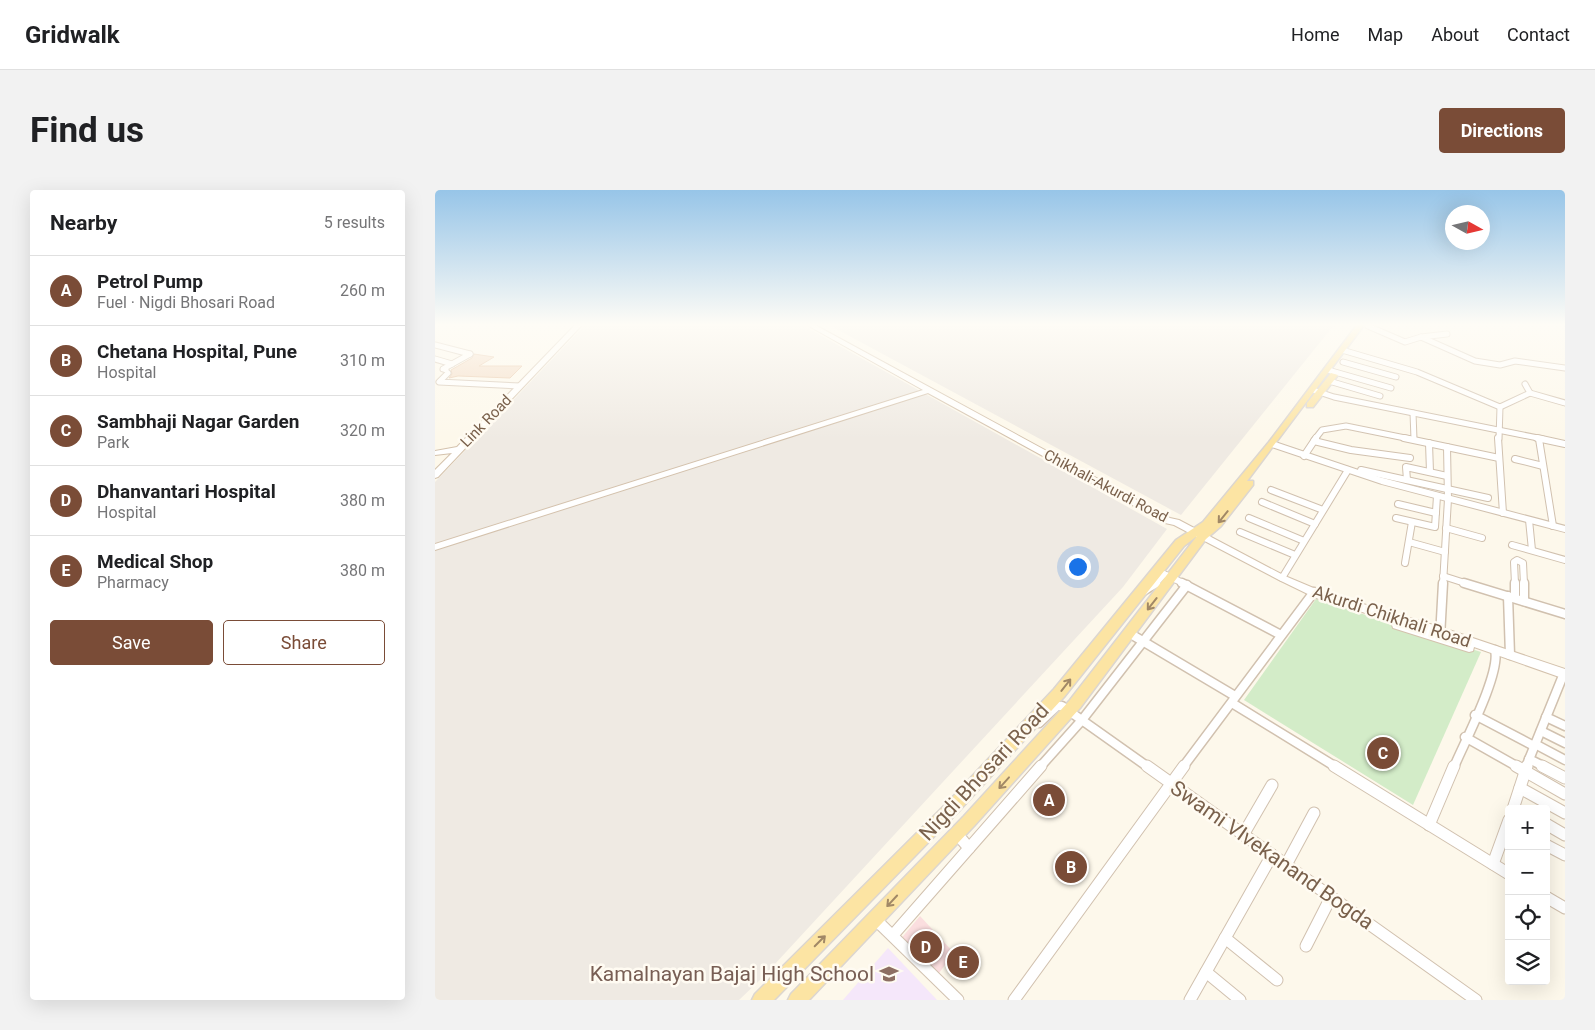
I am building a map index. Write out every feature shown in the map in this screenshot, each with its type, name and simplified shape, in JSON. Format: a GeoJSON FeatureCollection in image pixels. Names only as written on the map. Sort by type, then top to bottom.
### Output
{"type":"FeatureCollection","features":[{"type":"Feature","properties":{"kind":"main road"},"geometry":{"type":"LineString","coordinates":[[1199,535],[1217,524],[1338,363]]}},
{"type":"Feature","properties":{"kind":"main road"},"geometry":{"type":"LineString","coordinates":[[1317,392],[1329,381],[1332,371],[1342,363]]}},
{"type":"Feature","properties":{"kind":"main road","name":"Nigdi Bhosari Road"},"geometry":{"type":"LineString","coordinates":[[797,1000],[957,834],[1069,710],[1173,577],[1199,535]]}},
{"type":"Feature","properties":{"kind":"main road","name":"Nigdi Bhosari Road"},"geometry":{"type":"LineString","coordinates":[[761,1000],[953,807],[1059,693],[1180,543],[1199,535]]}},
{"type":"Feature","properties":{"kind":"main road"},"geometry":{"type":"LineString","coordinates":[[1111,629],[1120,629],[1130,617],[1139,621]]}},
{"type":"Feature","properties":{"kind":"street"},"geometry":{"type":"LineString","coordinates":[[436,380],[451,364],[447,363]]}},
{"type":"Feature","properties":{"kind":"street","name":"Link Road"},"geometry":{"type":"LineString","coordinates":[[435,475],[539,363]]}},
{"type":"Feature","properties":{"kind":"street","name":"Link Road"},"geometry":{"type":"LineString","coordinates":[[517,386],[541,363]]}},
{"type":"Feature","properties":{"kind":"street","name":"Chikhali-Akurdi Road"},"geometry":{"type":"LineString","coordinates":[[882,363],[1168,521],[1176,522],[1199,535]]}},
{"type":"Feature","properties":{"kind":"street"},"geometry":{"type":"LineString","coordinates":[[1346,363],[1396,377]]}},
{"type":"Feature","properties":{"kind":"street"},"geometry":{"type":"LineString","coordinates":[[1386,363],[1417,372],[1500,407],[1530,393],[1565,403]]}},
{"type":"Feature","properties":{"kind":"street"},"geometry":{"type":"LineString","coordinates":[[1486,363],[1500,365],[1508,363]]}},
{"type":"Feature","properties":{"kind":"street"},"geometry":{"type":"LineString","coordinates":[[1528,363],[1565,368]]}},
{"type":"Feature","properties":{"kind":"street"},"geometry":{"type":"LineString","coordinates":[[435,368],[445,372]]}},
{"type":"Feature","properties":{"kind":"street"},"geometry":{"type":"LineString","coordinates":[[1332,371],[1391,388]]}},
{"type":"Feature","properties":{"kind":"street"},"geometry":{"type":"LineString","coordinates":[[436,380],[517,386]]}},
{"type":"Feature","properties":{"kind":"street"},"geometry":{"type":"LineString","coordinates":[[1329,381],[1380,396]]}},
{"type":"Feature","properties":{"kind":"street"},"geometry":{"type":"LineString","coordinates":[[1525,384],[1530,393]]}},
{"type":"Feature","properties":{"kind":"street"},"geometry":{"type":"LineString","coordinates":[[435,547],[930,389]]}},
{"type":"Feature","properties":{"kind":"street"},"geometry":{"type":"LineString","coordinates":[[1317,392],[1565,444]]}},
{"type":"Feature","properties":{"kind":"street"},"geometry":{"type":"LineString","coordinates":[[1500,407],[1498,431],[1503,513]]}},
{"type":"Feature","properties":{"kind":"street"},"geometry":{"type":"LineString","coordinates":[[1413,413],[1413,440]]}},
{"type":"Feature","properties":{"kind":"street"},"geometry":{"type":"LineString","coordinates":[[1304,456],[1323,430],[1339,426],[1413,440],[1429,447],[1499,458]]}},
{"type":"Feature","properties":{"kind":"street"},"geometry":{"type":"LineString","coordinates":[[1539,439],[1553,526]]}},
{"type":"Feature","properties":{"kind":"street"},"geometry":{"type":"LineString","coordinates":[[1314,441],[1351,450],[1410,458]]}},
{"type":"Feature","properties":{"kind":"street"},"geometry":{"type":"LineString","coordinates":[[1276,446],[1347,470],[1437,496],[1565,529]]}},
{"type":"Feature","properties":{"kind":"street"},"geometry":{"type":"LineString","coordinates":[[1429,447],[1430,472]]}},
{"type":"Feature","properties":{"kind":"street","name":"Link Road"},"geometry":{"type":"LineString","coordinates":[[435,467],[457,449]]}},
{"type":"Feature","properties":{"kind":"street"},"geometry":{"type":"LineString","coordinates":[[435,453],[457,449]]}},
{"type":"Feature","properties":{"kind":"street"},"geometry":{"type":"LineString","coordinates":[[1440,635],[1448,499],[1447,450]]}},
{"type":"Feature","properties":{"kind":"street"},"geometry":{"type":"LineString","coordinates":[[1515,459],[1543,466]]}},
{"type":"Feature","properties":{"kind":"street"},"geometry":{"type":"LineString","coordinates":[[1407,480],[1406,467],[1447,476]]}},
{"type":"Feature","properties":{"kind":"street"},"geometry":{"type":"LineString","coordinates":[[1282,578],[1347,470]]}},
{"type":"Feature","properties":{"kind":"street"},"geometry":{"type":"LineString","coordinates":[[1361,470],[1488,498]]}},
{"type":"Feature","properties":{"kind":"street"},"geometry":{"type":"LineString","coordinates":[[1271,490],[1323,510]]}},
{"type":"Feature","properties":{"kind":"street"},"geometry":{"type":"LineString","coordinates":[[1396,518],[1435,527],[1437,496]]}},
{"type":"Feature","properties":{"kind":"street"},"geometry":{"type":"LineString","coordinates":[[1262,502],[1315,524]]}},
{"type":"Feature","properties":{"kind":"street"},"geometry":{"type":"LineString","coordinates":[[1398,504],[1437,513]]}},
{"type":"Feature","properties":{"kind":"street"},"geometry":{"type":"LineString","coordinates":[[1251,517],[1305,539]]}},
{"type":"Feature","properties":{"kind":"street"},"geometry":{"type":"LineString","coordinates":[[1529,520],[1532,550]]}},
{"type":"Feature","properties":{"kind":"street"},"geometry":{"type":"LineString","coordinates":[[1405,563],[1412,522]]}},
{"type":"Feature","properties":{"kind":"street"},"geometry":{"type":"LineString","coordinates":[[1446,528],[1482,538]]}},
{"type":"Feature","properties":{"kind":"street"},"geometry":{"type":"LineString","coordinates":[[1240,532],[1295,555]]}},
{"type":"Feature","properties":{"kind":"street","name":"Akurdi Chikhali Road"},"geometry":{"type":"LineString","coordinates":[[1199,535],[1282,578],[1336,601],[1342,606],[1496,653],[1511,655],[1564,677]]}},
{"type":"Feature","properties":{"kind":"street"},"geometry":{"type":"LineString","coordinates":[[1409,542],[1445,552]]}},
{"type":"Feature","properties":{"kind":"street"},"geometry":{"type":"LineString","coordinates":[[1512,545],[1565,560]]}},
{"type":"Feature","properties":{"kind":"street"},"geometry":{"type":"LineString","coordinates":[[1511,655],[1511,597],[1514,562],[1517,560],[1523,563],[1524,601]]}},
{"type":"Feature","properties":{"kind":"street"},"geometry":{"type":"LineString","coordinates":[[1141,590],[1153,586],[1164,574],[1173,577],[1281,635]]}},
{"type":"Feature","properties":{"kind":"street"},"geometry":{"type":"LineString","coordinates":[[1443,576],[1565,614]]}},
{"type":"Feature","properties":{"kind":"street"},"geometry":{"type":"LineString","coordinates":[[893,936],[1082,720],[1187,585]]}},
{"type":"Feature","properties":{"kind":"street"},"geometry":{"type":"LineString","coordinates":[[1014,1000],[1171,783],[1314,592]]}},
{"type":"Feature","properties":{"kind":"street"},"geometry":{"type":"LineString","coordinates":[[1129,633],[1505,872]]}},
{"type":"Feature","properties":{"kind":"street"},"geometry":{"type":"LineString","coordinates":[[1429,825],[1494,674],[1496,653],[1564,677],[1529,759],[1516,805]]}},
{"type":"Feature","properties":{"kind":"street"},"geometry":{"type":"LineString","coordinates":[[1028,726],[1036,726],[1057,706],[1062,706],[1069,710]]}},
{"type":"Feature","properties":{"kind":"street","name":"Swami VIvekanand Bogda"},"geometry":{"type":"LineString","coordinates":[[1069,710],[1476,1000]]}},
{"type":"Feature","properties":{"kind":"street"},"geometry":{"type":"LineString","coordinates":[[1475,715],[1565,760]]}},
{"type":"Feature","properties":{"kind":"street"},"geometry":{"type":"LineString","coordinates":[[1546,717],[1565,726]]}},
{"type":"Feature","properties":{"kind":"street"},"geometry":{"type":"LineString","coordinates":[[1541,731],[1565,743]]}},
{"type":"Feature","properties":{"kind":"street"},"geometry":{"type":"LineString","coordinates":[[1465,738],[1565,794]]}},
{"type":"Feature","properties":{"kind":"street"},"geometry":{"type":"LineString","coordinates":[[1027,758],[1040,767]]}},
{"type":"Feature","properties":{"kind":"street"},"geometry":{"type":"LineString","coordinates":[[1529,759],[1565,778]]}},
{"type":"Feature","properties":{"kind":"street"},"geometry":{"type":"LineString","coordinates":[[1243,835],[1272,785]]}},
{"type":"Feature","properties":{"kind":"street"},"geometry":{"type":"LineString","coordinates":[[1520,788],[1565,813]]}},
{"type":"Feature","properties":{"kind":"street"},"geometry":{"type":"LineString","coordinates":[[1286,865],[1314,813]]}},
{"type":"Feature","properties":{"kind":"street"},"geometry":{"type":"LineString","coordinates":[[1550,826],[1565,835]]}},
{"type":"Feature","properties":{"kind":"street"},"geometry":{"type":"LineString","coordinates":[[1493,864],[1505,830]]}},
{"type":"Feature","properties":{"kind":"street"},"geometry":{"type":"LineString","coordinates":[[957,834],[969,848]]}},
{"type":"Feature","properties":{"kind":"street"},"geometry":{"type":"LineString","coordinates":[[1550,847],[1565,856]]}},
{"type":"Feature","properties":{"kind":"street"},"geometry":{"type":"LineString","coordinates":[[1190,1000],[1272,855]]}},
{"type":"Feature","properties":{"kind":"street"},"geometry":{"type":"LineString","coordinates":[[1307,946],[1331,897]]}},
{"type":"Feature","properties":{"kind":"street"},"geometry":{"type":"LineString","coordinates":[[1550,899],[1565,908]]}},
{"type":"Feature","properties":{"kind":"street"},"geometry":{"type":"LineString","coordinates":[[875,918],[958,1000]]}},
{"type":"Feature","properties":{"kind":"street"},"geometry":{"type":"LineString","coordinates":[[1225,938],[1277,980]]}},
{"type":"Feature","properties":{"kind":"street"},"geometry":{"type":"LineString","coordinates":[[1206,972],[1240,1000]]}},
{"type":"Feature","properties":{"kind":"shaded area"},"geometry":{"type":"Polygon","coordinates":[[[549,363],[870,363],[1167,529],[1123,587],[761,979],[739,1000],[435,1000],[435,482],[549,363]]]}},
{"type":"Feature","properties":{"kind":"shaded area"},"geometry":{"type":"Polygon","coordinates":[[[899,363],[1304,363],[1181,515],[899,363]]]}},
{"type":"Feature","properties":{"kind":"shaded area"},"geometry":{"type":"Polygon","coordinates":[[[920,916],[954,953],[933,981],[899,941],[920,916]]]}},
{"type":"Feature","properties":{"kind":"shaded area","name":"Kamalnayan Bajaj High School"},"geometry":{"type":"Polygon","coordinates":[[[888,948],[937,1000],[843,1000],[888,948]]]}},
{"type":"Feature","properties":{"kind":"green space"},"geometry":{"type":"Polygon","coordinates":[[[1316,599],[1481,652],[1413,805],[1244,700],[1316,599]]]}},
{"type":"Feature","properties":{"kind":"building"},"geometry":{"type":"Polygon","coordinates":[[[464,363],[484,363],[479,366],[522,366],[510,378],[458,376],[449,378],[452,374],[451,370],[464,363]]]}},
{"type":"Feature","properties":{"kind":"place","name":"Sambhaji Nagar Garden"},"geometry":{"type":"Point","coordinates":[1383,753]}},
{"type":"Feature","properties":{"kind":"place","name":"Petrol Pump"},"geometry":{"type":"Point","coordinates":[1049,800]}},
{"type":"Feature","properties":{"kind":"place","name":"Chetana Hospital, Pune"},"geometry":{"type":"Point","coordinates":[1071,867]}},
{"type":"Feature","properties":{"kind":"place","name":"Dhanvantari Hospital"},"geometry":{"type":"Point","coordinates":[926,947]}},
{"type":"Feature","properties":{"kind":"place","name":"Medical Shop"},"geometry":{"type":"Point","coordinates":[963,962]}},
{"type":"Feature","properties":{"kind":"place","name":"Kamalnayan Bajaj High School"},"geometry":{"type":"Point","coordinates":[889,974]}}]}
